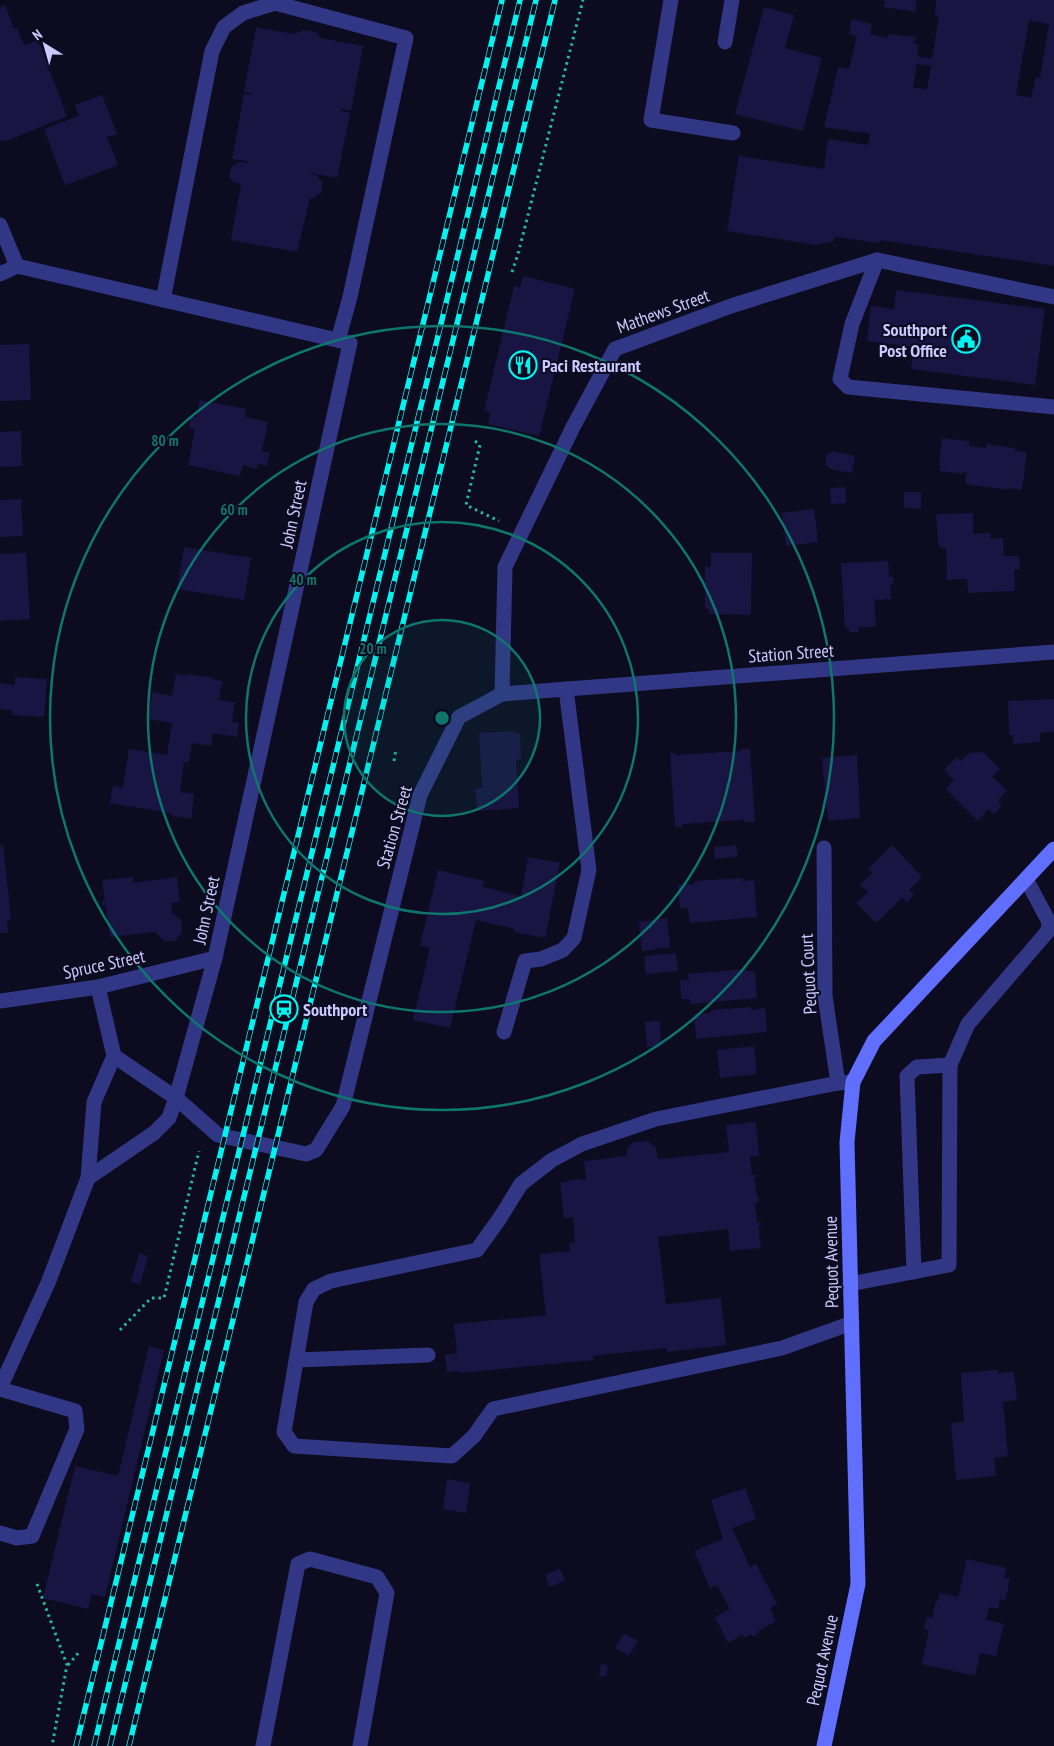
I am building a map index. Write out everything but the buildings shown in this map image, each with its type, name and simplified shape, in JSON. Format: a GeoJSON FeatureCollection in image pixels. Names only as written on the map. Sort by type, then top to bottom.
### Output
{"type":"FeatureCollection","features":[{"type":"Feature","properties":{"kind":"street"},"geometry":{"type":"LineString","coordinates":[[671,0],[651,120],[733,133]]}},
{"type":"Feature","properties":{"kind":"street"},"geometry":{"type":"LineString","coordinates":[[725,42],[732,0]]}},
{"type":"Feature","properties":{"kind":"street"},"geometry":{"type":"LineString","coordinates":[[0,274],[17,266],[163,300],[338,340],[350,297],[406,38],[275,3],[243,13],[224,27],[212,51],[163,300]]}},
{"type":"Feature","properties":{"kind":"street"},"geometry":{"type":"LineString","coordinates":[[0,225],[17,266]]}},
{"type":"Feature","properties":{"kind":"street"},"geometry":{"type":"LineString","coordinates":[[877,260],[852,324],[840,379],[848,387],[1054,407]]}},
{"type":"Feature","properties":{"kind":"street","name":"Mathews Street"},"geometry":{"type":"LineString","coordinates":[[502,694],[505,567],[573,427],[615,349],[731,306],[877,260],[1054,297]]}},
{"type":"Feature","properties":{"kind":"street","name":"John Street"},"geometry":{"type":"LineString","coordinates":[[88,1178],[154,1133],[169,1118],[176,1098],[215,958],[350,343],[338,340]]}},
{"type":"Feature","properties":{"kind":"street","name":"Station Street"},"geometry":{"type":"LineString","coordinates":[[114,1056],[176,1098],[218,1135],[306,1154],[316,1150],[342,1106],[420,794],[459,717],[502,694],[1054,652]]}},
{"type":"Feature","properties":{"kind":"street"},"geometry":{"type":"LineString","coordinates":[[504,1032],[525,961],[542,960],[563,950],[574,938],[589,870],[566,689]]}},
{"type":"Feature","properties":{"kind":"street","name":"Pequot Court"},"geometry":{"type":"LineString","coordinates":[[824,848],[825,996],[846,1082]]}},
{"type":"Feature","properties":{"kind":"street","name":"Pequot Avenue"},"geometry":{"type":"LineString","coordinates":[[824,1746],[858,1584],[846,1082],[874,1041],[1054,849]]}},
{"type":"Feature","properties":{"kind":"street"},"geometry":{"type":"LineString","coordinates":[[850,1284],[949,1265],[950,1065],[968,1024],[1048,932],[1049,922],[1026,879]]}},
{"type":"Feature","properties":{"kind":"street","name":"Spruce Street"},"geometry":{"type":"LineString","coordinates":[[0,1001],[98,987],[215,958]]}},
{"type":"Feature","properties":{"kind":"street"},"geometry":{"type":"LineString","coordinates":[[0,1533],[17,1538],[32,1536],[77,1429],[75,1411],[0,1389],[48,1283],[88,1178],[94,1102],[114,1056],[98,987]]}},
{"type":"Feature","properties":{"kind":"street"},"geometry":{"type":"LineString","coordinates":[[914,1272],[907,1076],[917,1068],[950,1065]]}},
{"type":"Feature","properties":{"kind":"street"},"geometry":{"type":"LineString","coordinates":[[846,1082],[656,1119],[582,1144],[552,1160],[521,1184],[477,1250],[331,1281],[314,1290],[306,1302],[284,1432],[294,1446],[452,1456],[474,1436],[493,1409],[782,1348],[852,1323]]}},
{"type":"Feature","properties":{"kind":"street"},"geometry":{"type":"LineString","coordinates":[[296,1360],[428,1355]]}},
{"type":"Feature","properties":{"kind":"street"},"geometry":{"type":"LineString","coordinates":[[263,1746],[298,1564],[310,1559],[376,1577],[387,1593],[360,1746]]}},
{"type":"Feature","properties":{"kind":"path"},"geometry":{"type":"LineString","coordinates":[[512,272],[583,0]]}},
{"type":"Feature","properties":{"kind":"path"},"geometry":{"type":"LineString","coordinates":[[475,441],[480,445],[466,505],[498,521]]}},
{"type":"Feature","properties":{"kind":"path"},"geometry":{"type":"LineString","coordinates":[[394,761],[396,749]]}},
{"type":"Feature","properties":{"kind":"path"},"geometry":{"type":"LineString","coordinates":[[120,1330],[151,1298],[164,1298],[200,1148]]}},
{"type":"Feature","properties":{"kind":"path"},"geometry":{"type":"LineString","coordinates":[[37,1584],[67,1665],[52,1746]]}},
{"type":"Feature","properties":{"kind":"path"},"geometry":{"type":"LineString","coordinates":[[67,1665],[80,1651]]}},
{"type":"Feature","properties":{"kind":"railway"},"geometry":{"type":"LineString","coordinates":[[76,1746],[502,0]]}},
{"type":"Feature","properties":{"kind":"railway"},"geometry":{"type":"LineString","coordinates":[[94,1746],[520,0]]}},
{"type":"Feature","properties":{"kind":"railway"},"geometry":{"type":"LineString","coordinates":[[110,1746],[536,0]]}},
{"type":"Feature","properties":{"kind":"railway"},"geometry":{"type":"LineString","coordinates":[[129,1746],[555,0]]}},
{"type":"Feature","properties":{"kind":"place","name":"Southport Post Office"},"geometry":{"type":"Point","coordinates":[966,339]}},
{"type":"Feature","properties":{"kind":"place","name":"Paci Restaurant"},"geometry":{"type":"Point","coordinates":[523,365]}},
{"type":"Feature","properties":{"kind":"place","name":"Southport"},"geometry":{"type":"Point","coordinates":[284,1009]}}]}
